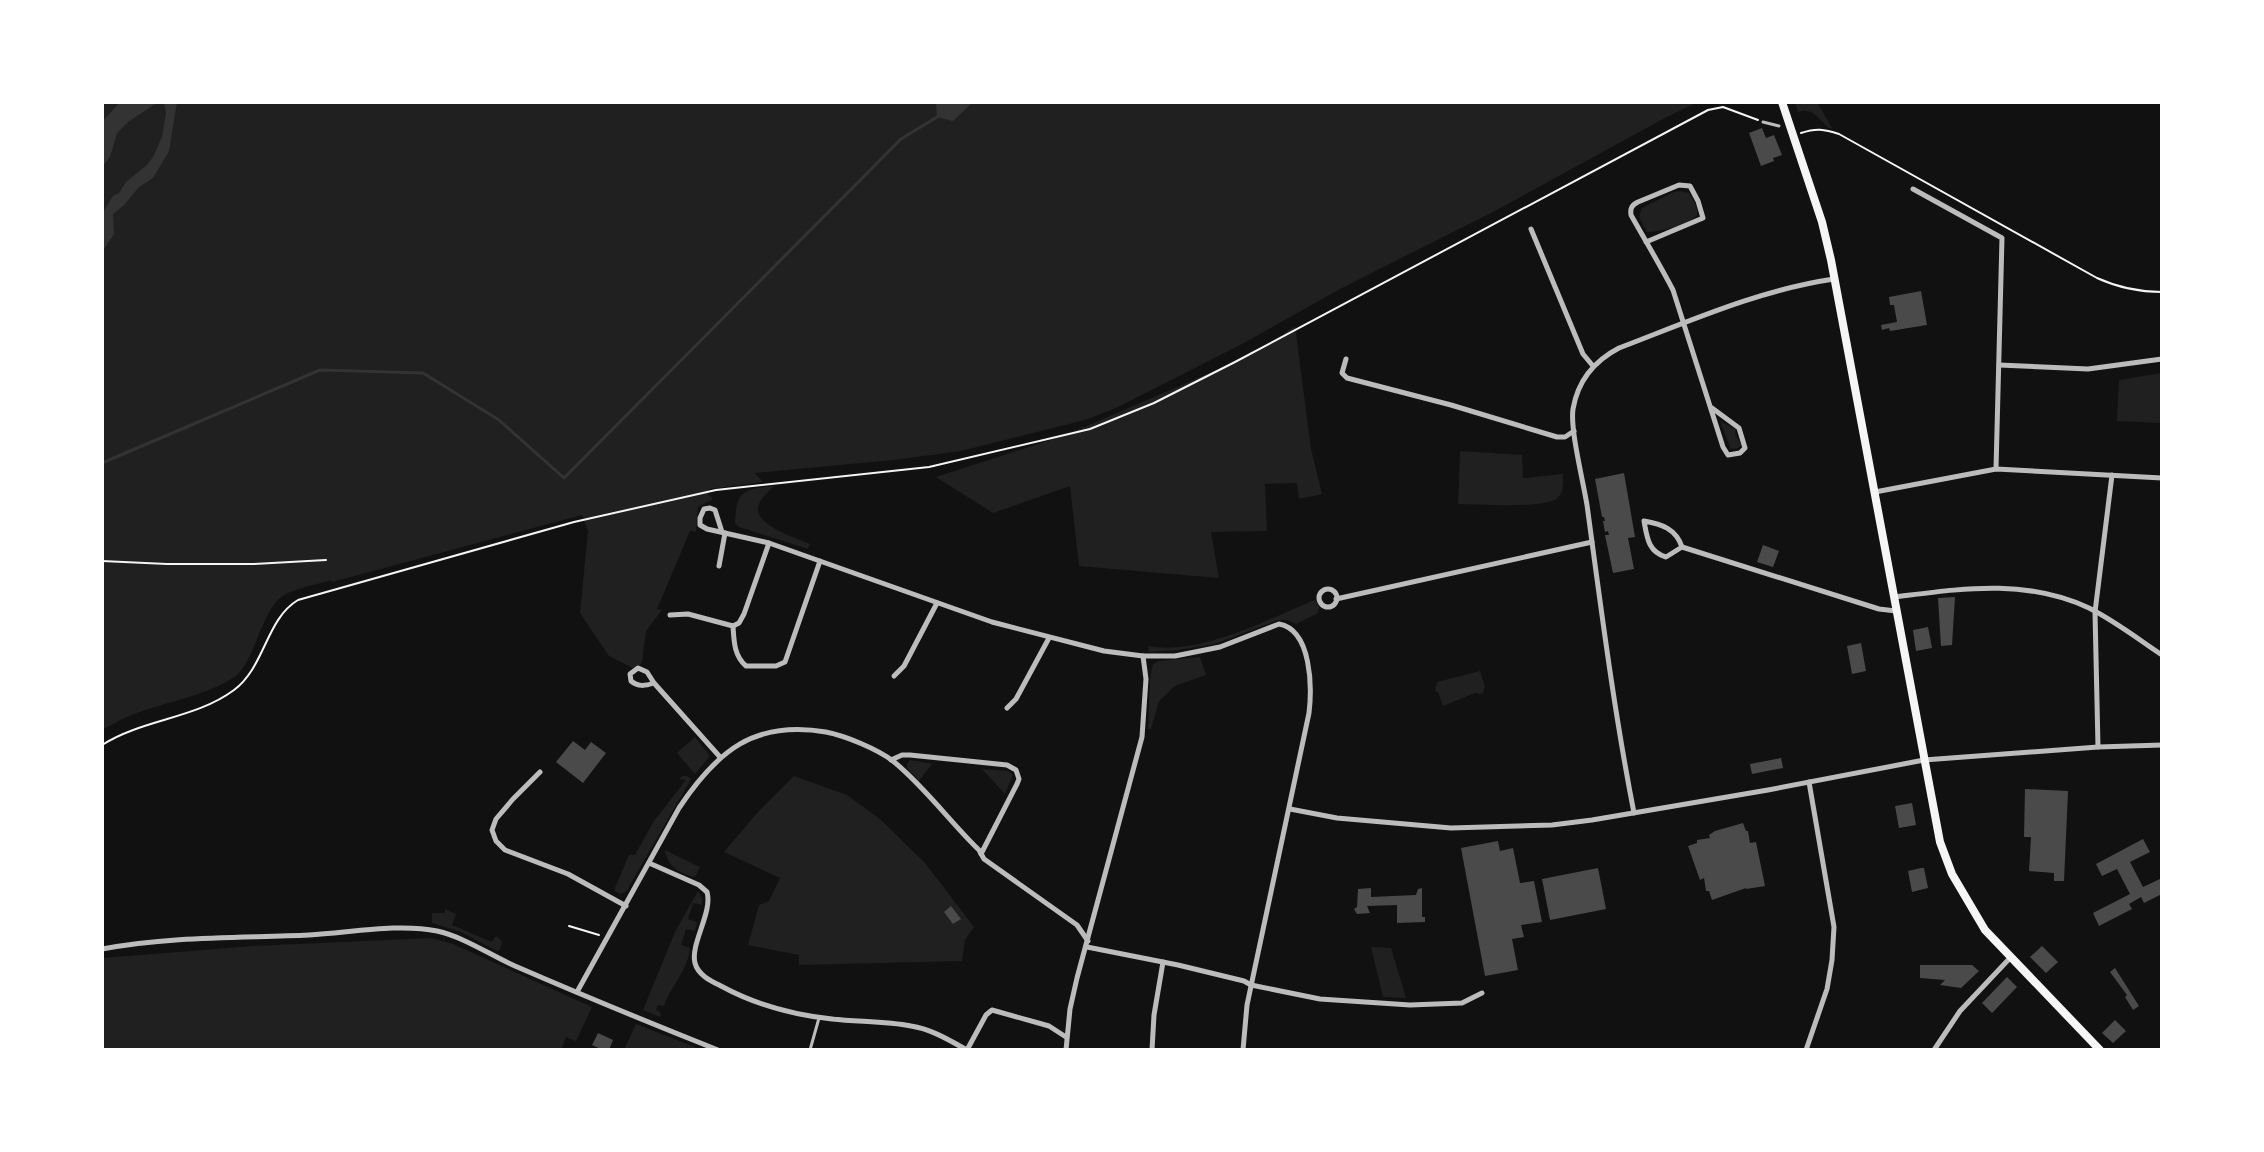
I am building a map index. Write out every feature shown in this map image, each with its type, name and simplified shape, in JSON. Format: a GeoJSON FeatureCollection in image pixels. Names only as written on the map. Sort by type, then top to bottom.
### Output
{"type":"FeatureCollection","features":[{"type":"Feature","properties":{"kind":"main road"},"geometry":{"type":"LineString","coordinates":[[1782,102],[1827,241],[1934,821],[1948,866],[1978,920],[2100,1050]]}},
{"type":"Feature","properties":{"kind":"street"},"geometry":{"type":"LineString","coordinates":[[1646,242],[1703,218],[1690,186],[1679,185],[1634,204],[1631,215],[1646,242],[1673,290],[1725,452],[1732,455],[1740,453],[1745,448],[1739,428],[1712,408]]}},
{"type":"Feature","properties":{"kind":"street"},"geometry":{"type":"LineString","coordinates":[[1913,189],[2002,238],[1996,469]]}},
{"type":"Feature","properties":{"kind":"street"},"geometry":{"type":"LineString","coordinates":[[1531,229],[1583,354],[1593,366]]}},
{"type":"Feature","properties":{"kind":"street"},"geometry":{"type":"LineString","coordinates":[[1634,813],[1574,431],[1576,397],[1593,366],[1619,348],[1768,293],[1835,279]]}},
{"type":"Feature","properties":{"kind":"street"},"geometry":{"type":"LineString","coordinates":[[1346,359],[1342,373],[1347,378],[1557,437],[1565,437],[1574,431]]}},
{"type":"Feature","properties":{"kind":"street"},"geometry":{"type":"LineString","coordinates":[[1999,365],[2069,370],[2162,359]]}},
{"type":"Feature","properties":{"kind":"street"},"geometry":{"type":"LineString","coordinates":[[1875,492],[1996,469],[2162,478]]}},
{"type":"Feature","properties":{"kind":"street"},"geometry":{"type":"LineString","coordinates":[[2098,747],[2095,612],[2112,475]]}},
{"type":"Feature","properties":{"kind":"street"},"geometry":{"type":"LineString","coordinates":[[719,566],[723,532],[715,510],[704,509],[700,525],[707,529],[723,532],[769,543],[937,603],[1049,638],[1104,651],[1175,656],[1210,650],[1279,624],[1287,626],[1298,637],[1305,654],[1310,684],[1309,713],[1251,985],[1243,1050]]}},
{"type":"Feature","properties":{"kind":"street"},"geometry":{"type":"LineString","coordinates":[[1682,547],[1666,557],[1657,555],[1652,549],[1644,521],[1659,524],[1675,533],[1682,547],[1879,609],[1896,611]]}},
{"type":"Feature","properties":{"kind":"street"},"geometry":{"type":"LineString","coordinates":[[1336,599],[1592,542]]}},
{"type":"Feature","properties":{"kind":"street"},"geometry":{"type":"LineString","coordinates":[[670,615],[688,614],[733,626],[739,623],[769,543]]}},
{"type":"Feature","properties":{"kind":"street"},"geometry":{"type":"LineString","coordinates":[[733,626],[735,650],[746,666],[776,666],[785,662],[820,561]]}},
{"type":"Feature","properties":{"kind":"street"},"geometry":{"type":"LineString","coordinates":[[1894,597],[1974,587],[2019,589],[2052,596],[2095,612],[2162,655]]}},
{"type":"Feature","properties":{"kind":"street"},"geometry":{"type":"LineString","coordinates":[[894,676],[904,666],[937,603]]}},
{"type":"Feature","properties":{"kind":"street"},"geometry":{"type":"LineString","coordinates":[[1007,708],[1016,699],[1049,638]]}},
{"type":"Feature","properties":{"kind":"street"},"geometry":{"type":"LineString","coordinates":[[1066,1050],[1077,978],[1142,737],[1146,679],[1143,656]]}},
{"type":"Feature","properties":{"kind":"street"},"geometry":{"type":"LineString","coordinates":[[654,683],[644,686],[636,684],[631,681],[630,674],[638,668],[647,672],[720,757]]}},
{"type":"Feature","properties":{"kind":"street"},"geometry":{"type":"LineString","coordinates":[[577,992],[694,786],[720,757],[751,738],[775,730],[797,728],[838,734],[891,760],[931,799],[984,859],[1077,925],[1088,944],[1320,999],[1394,1005],[1462,1003],[1482,993]]}},
{"type":"Feature","properties":{"kind":"street"},"geometry":{"type":"LineString","coordinates":[[1290,809],[1337,818],[1451,828],[1552,825],[1924,760],[2162,745]]}},
{"type":"Feature","properties":{"kind":"street"},"geometry":{"type":"LineString","coordinates":[[891,760],[910,755],[1007,765],[1016,770],[1017,784],[981,854]]}},
{"type":"Feature","properties":{"kind":"street"},"geometry":{"type":"LineString","coordinates":[[540,772],[496,819],[492,830],[496,841],[505,850],[568,874],[626,906]]}},
{"type":"Feature","properties":{"kind":"street"},"geometry":{"type":"LineString","coordinates":[[1806,1050],[1827,989],[1834,927],[1809,782]]}},
{"type":"Feature","properties":{"kind":"street"},"geometry":{"type":"LineString","coordinates":[[649,863],[699,885],[707,892],[708,901],[694,958],[701,973],[737,995],[790,1013],[913,1026],[967,1050],[986,1015],[992,1010],[1049,1026],[1066,1038]]}},
{"type":"Feature","properties":{"kind":"street"},"geometry":{"type":"LineString","coordinates":[[102,949],[200,938],[422,929],[450,935],[499,959],[718,1050]]}},
{"type":"Feature","properties":{"kind":"street"},"geometry":{"type":"LineString","coordinates":[[1934,1050],[1960,1011],[2011,957]]}},
{"type":"Feature","properties":{"kind":"street"},"geometry":{"type":"LineString","coordinates":[[1152,1050],[1163,962]]}},
{"type":"Feature","properties":{"kind":"lane"},"geometry":{"type":"LineString","coordinates":[[1763,122],[1779,126]]}},
{"type":"Feature","properties":{"kind":"lane"},"geometry":{"type":"LineString","coordinates":[[810,1050],[819,1018]]}},
{"type":"Feature","properties":{"kind":"path"},"geometry":{"type":"LineString","coordinates":[[1722,102],[1723,107]]}},
{"type":"Feature","properties":{"kind":"path"},"geometry":{"type":"LineString","coordinates":[[102,745],[132,729],[195,711],[235,689],[243,683],[259,658],[282,613],[298,600],[560,526],[716,490],[929,467],[1090,429],[1131,414],[1235,362],[1708,110],[1723,107],[1763,122]]}},
{"type":"Feature","properties":{"kind":"path"},"geometry":{"type":"LineString","coordinates":[[1794,136],[1813,129],[1839,134],[2097,278],[2133,291],[2162,292]]}},
{"type":"Feature","properties":{"kind":"path"},"geometry":{"type":"LineString","coordinates":[[102,561],[254,564],[326,560]]}},
{"type":"Feature","properties":{"kind":"path"},"geometry":{"type":"LineString","coordinates":[[569,926],[607,938]]}},
{"type":"Feature","properties":{"kind":"shaded area"},"geometry":{"type":"Polygon","coordinates":[[[102,102],[1698,102],[1493,212],[1340,289],[1242,344],[1118,407],[1085,420],[961,451],[755,473],[763,482],[709,489],[708,494],[713,499],[698,507],[696,532],[690,531],[657,609],[662,610],[646,631],[639,666],[633,668],[609,656],[580,613],[588,531],[582,515],[284,595],[269,612],[247,661],[233,678],[208,690],[129,716],[102,730],[102,102]]]}},
{"type":"Feature","properties":{"kind":"shaded area"},"geometry":{"type":"Polygon","coordinates":[[[120,102],[158,102],[117,133],[110,157],[102,167],[102,122],[120,102]]]}},
{"type":"Feature","properties":{"kind":"shaded area"},"geometry":{"type":"Polygon","coordinates":[[[164,102],[177,102],[169,151],[153,178],[139,187],[113,214],[114,234],[102,252],[102,214],[113,196],[153,157],[162,137],[166,113],[164,102]]]}},
{"type":"Feature","properties":{"kind":"shaded area"},"geometry":{"type":"Polygon","coordinates":[[[936,102],[973,102],[953,121],[937,117],[936,102]]]}},
{"type":"Feature","properties":{"kind":"shaded area"},"geometry":{"type":"Polygon","coordinates":[[[1795,102],[1817,102],[1832,128],[1812,112],[1798,112],[1795,102]]]}},
{"type":"Feature","properties":{"kind":"shaded area"},"geometry":{"type":"Polygon","coordinates":[[[1680,191],[1689,193],[1697,216],[1673,227],[1647,232],[1639,217],[1642,208],[1680,191]]]}},
{"type":"Feature","properties":{"kind":"shaded area"},"geometry":{"type":"Polygon","coordinates":[[[1295,326],[1311,449],[1322,494],[1299,499],[1297,483],[1265,484],[1267,531],[1211,532],[1219,578],[1079,566],[1070,486],[993,513],[936,477],[1066,435],[1235,362],[1262,349],[1295,326]]]}},
{"type":"Feature","properties":{"kind":"shaded area"},"geometry":{"type":"Polygon","coordinates":[[[2162,373],[2162,423],[2117,421],[2119,380],[2162,373]]]}},
{"type":"Feature","properties":{"kind":"shaded area"},"geometry":{"type":"Polygon","coordinates":[[[1720,421],[1736,430],[1741,445],[1738,448],[1729,449],[1720,421]]]}},
{"type":"Feature","properties":{"kind":"shaded area"},"geometry":{"type":"Polygon","coordinates":[[[1460,451],[1522,455],[1523,478],[1563,474],[1562,491],[1556,499],[1536,504],[1458,504],[1460,451]]]}},
{"type":"Feature","properties":{"kind":"shaded area"},"geometry":{"type":"Polygon","coordinates":[[[774,486],[760,501],[759,514],[778,530],[810,544],[808,549],[739,527],[735,523],[737,504],[744,494],[774,486]]]}},
{"type":"Feature","properties":{"kind":"shaded area"},"geometry":{"type":"Polygon","coordinates":[[[1315,600],[1318,613],[1296,624],[1278,620],[1215,644],[1149,652],[1148,646],[1168,648],[1211,641],[1315,600]]]}},
{"type":"Feature","properties":{"kind":"shaded area"},"geometry":{"type":"Polygon","coordinates":[[[1200,657],[1206,675],[1175,686],[1159,701],[1151,729],[1148,729],[1153,664],[1200,657]]]}},
{"type":"Feature","properties":{"kind":"shaded area"},"geometry":{"type":"Polygon","coordinates":[[[1480,671],[1485,687],[1482,694],[1475,693],[1443,706],[1435,691],[1437,682],[1480,671]]]}},
{"type":"Feature","properties":{"kind":"shaded area"},"geometry":{"type":"Polygon","coordinates":[[[695,737],[710,756],[695,774],[677,753],[695,737]]]}},
{"type":"Feature","properties":{"kind":"shaded area"},"geometry":{"type":"Polygon","coordinates":[[[910,760],[932,764],[919,781],[907,768],[910,760]]]}},
{"type":"Feature","properties":{"kind":"shaded area"},"geometry":{"type":"Polygon","coordinates":[[[982,769],[1008,771],[1013,775],[1005,794],[982,769]]]}},
{"type":"Feature","properties":{"kind":"shaded area"},"geometry":{"type":"Polygon","coordinates":[[[682,776],[691,779],[626,892],[620,894],[615,888],[629,855],[635,855],[654,821],[686,780],[679,779],[682,776]]]}},
{"type":"Feature","properties":{"kind":"shaded area"},"geometry":{"type":"Polygon","coordinates":[[[794,776],[847,795],[880,819],[925,863],[974,927],[965,940],[962,961],[799,965],[799,955],[748,945],[759,905],[769,901],[780,878],[724,852],[794,776]]]}},
{"type":"Feature","properties":{"kind":"shaded area"},"geometry":{"type":"Polygon","coordinates":[[[665,850],[700,867],[695,877],[676,869],[665,850]]]}},
{"type":"Feature","properties":{"kind":"shaded area"},"geometry":{"type":"Polygon","coordinates":[[[698,891],[702,905],[693,903],[688,919],[697,922],[695,931],[686,929],[681,945],[690,948],[689,956],[664,1006],[658,1005],[656,1010],[661,1013],[660,1017],[643,1010],[675,932],[698,891]]]}},
{"type":"Feature","properties":{"kind":"shaded area"},"geometry":{"type":"Polygon","coordinates":[[[445,909],[456,914],[452,925],[492,942],[496,936],[502,941],[500,949],[497,951],[461,932],[432,923],[432,913],[445,913],[445,909]]]}},
{"type":"Feature","properties":{"kind":"shaded area"},"geometry":{"type":"Polygon","coordinates":[[[432,938],[453,944],[592,1007],[576,1041],[566,1037],[561,1050],[102,1050],[102,958],[254,946],[432,938]]]}},
{"type":"Feature","properties":{"kind":"shaded area"},"geometry":{"type":"Polygon","coordinates":[[[1371,947],[1391,948],[1406,998],[1383,997],[1371,947]]]}},
{"type":"Feature","properties":{"kind":"shaded area"},"geometry":{"type":"Polygon","coordinates":[[[636,1024],[702,1050],[624,1050],[636,1024]]]}},
{"type":"Feature","properties":{"kind":"building"},"geometry":{"type":"Polygon","coordinates":[[[1762,128],[1766,138],[1774,135],[1782,155],[1761,166],[1749,133],[1762,128]]]}},
{"type":"Feature","properties":{"kind":"building"},"geometry":{"type":"Polygon","coordinates":[[[1921,291],[1927,325],[1882,330],[1881,325],[1897,322],[1889,297],[1921,291]]]}},
{"type":"Feature","properties":{"kind":"building"},"geometry":{"type":"Polygon","coordinates":[[[1624,473],[1635,537],[1628,538],[1634,569],[1613,573],[1605,535],[1609,535],[1608,531],[1605,532],[1595,479],[1624,473]]]}},
{"type":"Feature","properties":{"kind":"building"},"geometry":{"type":"Polygon","coordinates":[[[1763,545],[1779,551],[1773,567],[1757,562],[1763,545]]]}},
{"type":"Feature","properties":{"kind":"building"},"geometry":{"type":"Polygon","coordinates":[[[1955,597],[1952,645],[1941,646],[1938,598],[1955,597]]]}},
{"type":"Feature","properties":{"kind":"building"},"geometry":{"type":"Polygon","coordinates":[[[1928,627],[1932,648],[1916,651],[1913,630],[1928,627]]]}},
{"type":"Feature","properties":{"kind":"building"},"geometry":{"type":"Polygon","coordinates":[[[1861,643],[1866,671],[1852,674],[1847,646],[1861,643]]]}},
{"type":"Feature","properties":{"kind":"building"},"geometry":{"type":"Polygon","coordinates":[[[573,741],[585,750],[591,742],[606,753],[583,783],[556,762],[573,741]]]}},
{"type":"Feature","properties":{"kind":"building"},"geometry":{"type":"Polygon","coordinates":[[[1781,758],[1783,768],[1752,774],[1750,764],[1781,758]]]}},
{"type":"Feature","properties":{"kind":"building"},"geometry":{"type":"Polygon","coordinates":[[[2025,789],[2068,791],[2064,881],[2054,881],[2054,873],[2029,871],[2031,837],[2024,837],[2025,789]]]}},
{"type":"Feature","properties":{"kind":"building"},"geometry":{"type":"Polygon","coordinates":[[[1912,803],[1916,825],[1899,828],[1895,806],[1912,803]]]}},
{"type":"Feature","properties":{"kind":"building"},"geometry":{"type":"Polygon","coordinates":[[[1743,823],[1750,843],[1756,842],[1765,886],[1746,888],[1712,900],[1709,891],[1706,891],[1704,878],[1700,880],[1688,846],[1697,843],[1697,840],[1710,838],[1709,835],[1715,831],[1743,823]]]}},
{"type":"Feature","properties":{"kind":"building"},"geometry":{"type":"Polygon","coordinates":[[[2143,839],[2150,852],[2130,862],[2143,887],[2162,878],[2162,894],[2144,903],[2141,897],[2129,904],[2132,909],[2099,926],[2093,913],[2130,894],[2117,869],[2102,876],[2096,864],[2143,839]]]}},
{"type":"Feature","properties":{"kind":"building"},"geometry":{"type":"Polygon","coordinates":[[[1498,841],[1500,851],[1513,848],[1520,883],[1534,881],[1542,922],[1521,925],[1524,937],[1512,939],[1518,970],[1485,976],[1461,848],[1498,841]]]}},
{"type":"Feature","properties":{"kind":"building"},"geometry":{"type":"Polygon","coordinates":[[[1598,868],[1606,909],[1550,920],[1542,879],[1598,868]]]}},
{"type":"Feature","properties":{"kind":"building"},"geometry":{"type":"Polygon","coordinates":[[[1924,868],[1928,888],[1912,892],[1908,871],[1924,868]]]}},
{"type":"Feature","properties":{"kind":"building"},"geometry":{"type":"Polygon","coordinates":[[[1371,888],[1371,897],[1416,895],[1422,888],[1422,917],[1425,917],[1425,922],[1397,923],[1397,905],[1367,906],[1370,913],[1357,914],[1354,909],[1357,907],[1358,889],[1371,888]]]}},
{"type":"Feature","properties":{"kind":"building"},"geometry":{"type":"Polygon","coordinates":[[[951,906],[961,919],[953,924],[944,912],[951,906]]]}},
{"type":"Feature","properties":{"kind":"building"},"geometry":{"type":"Polygon","coordinates":[[[2042,946],[2058,962],[2046,973],[2030,957],[2042,946]]]}},
{"type":"Feature","properties":{"kind":"building"},"geometry":{"type":"Polygon","coordinates":[[[1920,965],[1972,965],[1979,971],[1961,988],[1940,985],[1945,980],[1920,978],[1920,965]]]}},
{"type":"Feature","properties":{"kind":"building"},"geometry":{"type":"Polygon","coordinates":[[[2115,968],[2139,1006],[2133,1010],[2125,997],[2127,995],[2110,972],[2115,968]]]}},
{"type":"Feature","properties":{"kind":"building"},"geometry":{"type":"Polygon","coordinates":[[[2007,977],[2017,987],[1992,1013],[1982,1003],[2007,977]]]}},
{"type":"Feature","properties":{"kind":"building"},"geometry":{"type":"Polygon","coordinates":[[[2115,1020],[2126,1031],[2113,1043],[2102,1033],[2115,1020]]]}},
{"type":"Feature","properties":{"kind":"building"},"geometry":{"type":"Polygon","coordinates":[[[598,1033],[613,1040],[609,1050],[592,1045],[598,1033]]]}},
{"type":"Feature","properties":{"kind":"waterway"},"geometry":{"type":"LineString","coordinates":[[102,463],[320,370],[423,373],[499,420],[564,478],[901,139],[937,117]]}}]}
